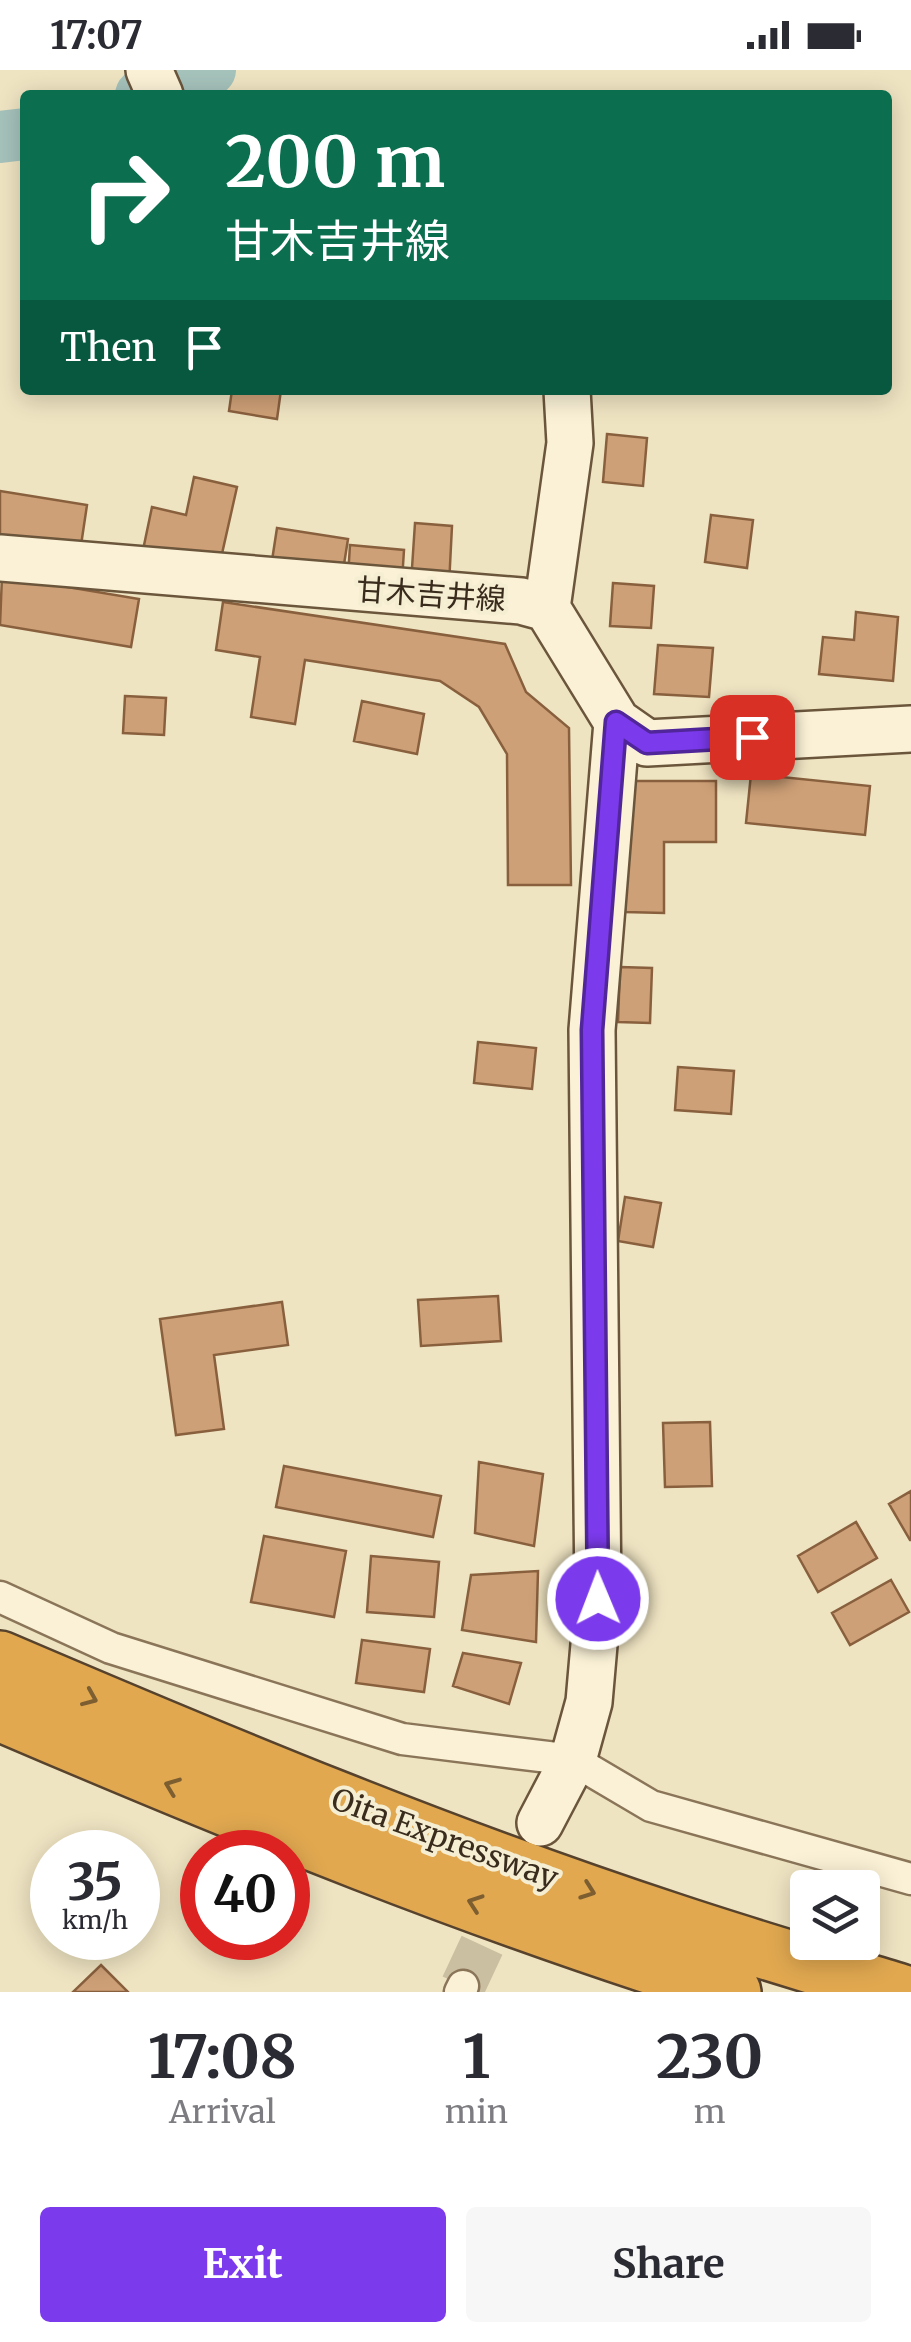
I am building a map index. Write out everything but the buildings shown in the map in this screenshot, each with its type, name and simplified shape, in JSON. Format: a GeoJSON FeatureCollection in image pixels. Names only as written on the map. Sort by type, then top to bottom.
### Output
{"type":"FeatureCollection","features":[{"type":"Feature","properties":{"kind":"highway","name":"Oita Expressway"},"geometry":{"type":"LineString","coordinates":[[0,1660],[432,1836],[672,1922],[900,1992]]}},
{"type":"Feature","properties":{"kind":"highway","name":"Oita Expressway"},"geometry":{"type":"LineString","coordinates":[[0,1713],[150,1777],[430,1887],[733,1992]]}},
{"type":"Feature","properties":{"kind":"street"},"geometry":{"type":"LineString","coordinates":[[547,608],[570,443],[567,395]]}},
{"type":"Feature","properties":{"kind":"street","name":"甘木吉井線"},"geometry":{"type":"LineString","coordinates":[[0,558],[522,600],[547,608],[616,722]]}},
{"type":"Feature","properties":{"kind":"street"},"geometry":{"type":"LineString","coordinates":[[540,1823],[574,1760],[589,1702],[598,1599],[592,1030],[616,722],[647,743],[911,729]]}},
{"type":"Feature","properties":{"kind":"street"},"geometry":{"type":"LineString","coordinates":[[0,1597],[111,1648],[402,1740],[574,1760],[651,1806],[911,1879]]}},
{"type":"Feature","properties":{"kind":"waterway"},"geometry":{"type":"LineString","coordinates":[[155,90],[210,70]]}},
{"type":"Feature","properties":{"kind":"waterway"},"geometry":{"type":"LineString","coordinates":[[0,137],[20,135]]}},
{"type":"Feature","properties":{"kind":"tunnel"},"geometry":{"type":"LineString","coordinates":[[463,1986],[511,1883]]}},
{"type":"Feature","properties":{"kind":"route"},"geometry":{"type":"LineString","coordinates":[[598,1599],[592,1030],[616,722],[647,743],[752,737]]}}]}
